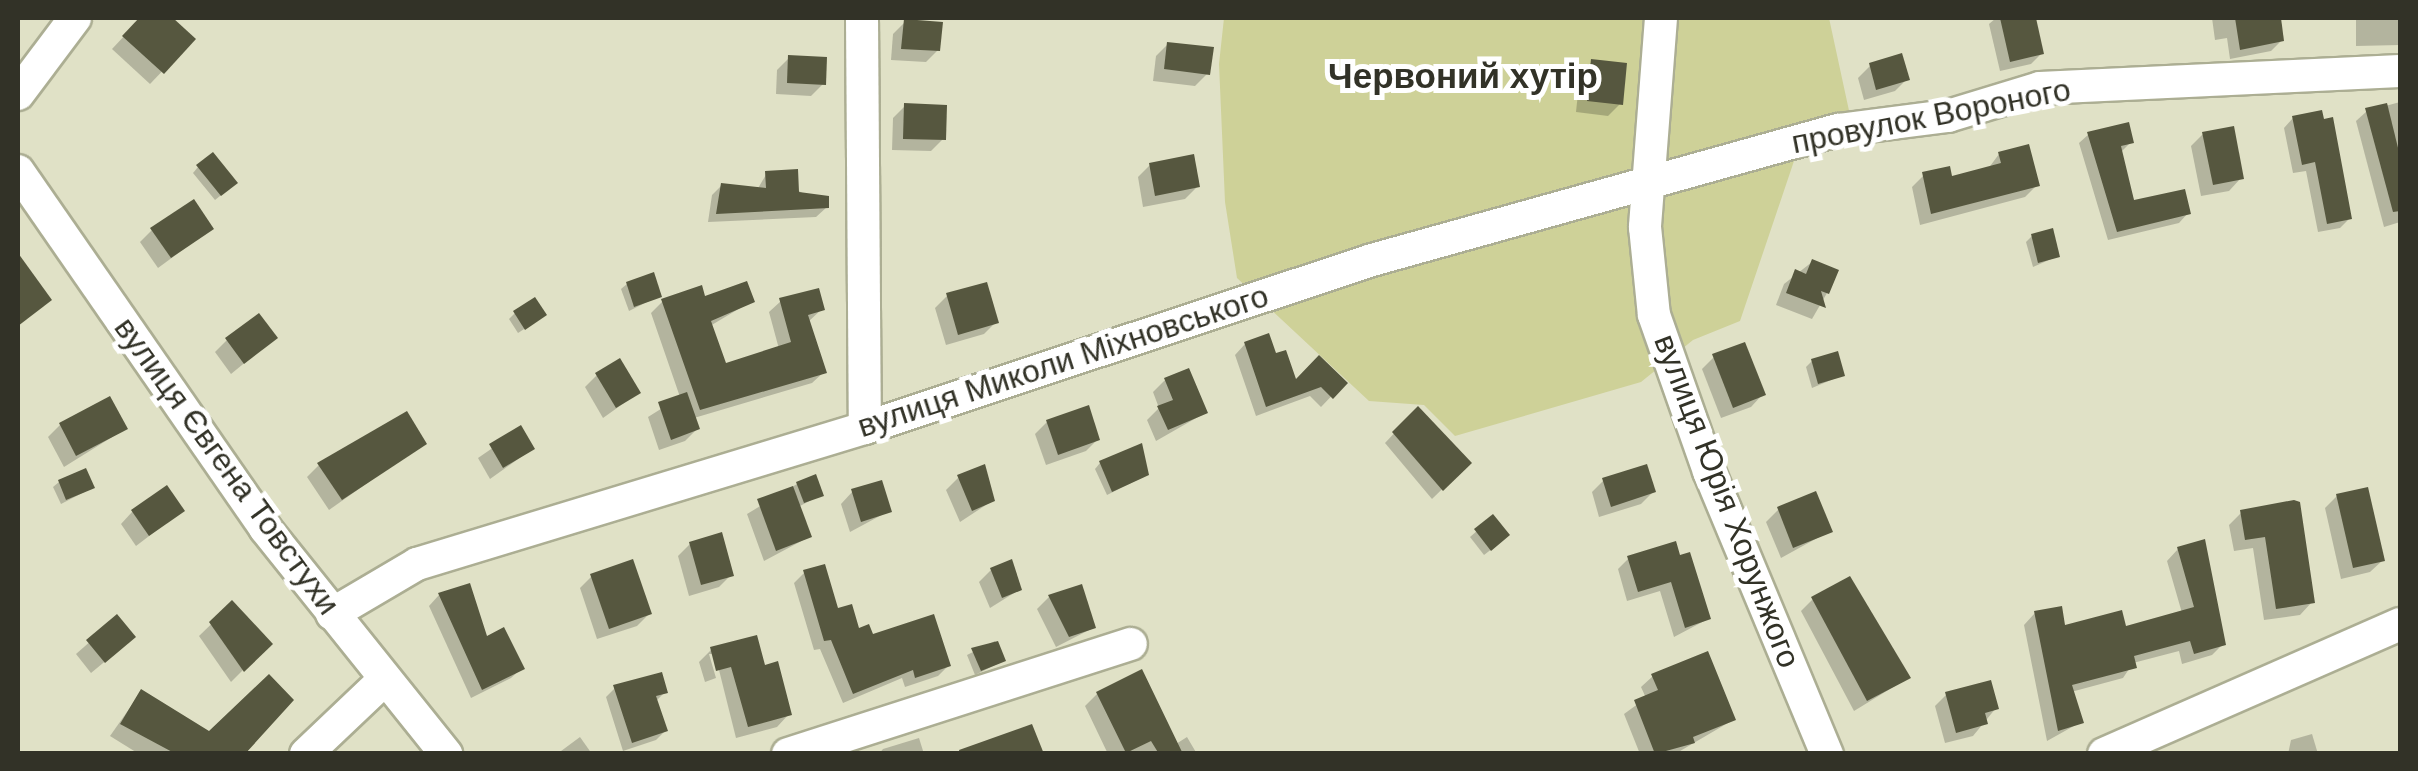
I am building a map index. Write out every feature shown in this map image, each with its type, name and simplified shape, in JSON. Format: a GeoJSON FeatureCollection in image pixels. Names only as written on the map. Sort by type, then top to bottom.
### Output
{"type":"FeatureCollection","features":[{"type":"Feature","properties":{"kind":"street"},"geometry":{"type":"LineString","coordinates":[[18,94],[75,18]]}},
{"type":"Feature","properties":{"kind":"street"},"geometry":{"type":"LineString","coordinates":[[862,18],[865,428]]}},
{"type":"Feature","properties":{"kind":"street"},"geometry":{"type":"LineString","coordinates":[[1646,184],[1660,18]]}},
{"type":"Feature","properties":{"kind":"street","name":"провулок Вороного"},"geometry":{"type":"LineString","coordinates":[[1646,184],[1860,124],[1948,116],[2040,88],[2400,71]]}},
{"type":"Feature","properties":{"kind":"street","name":"вулиця Євгена Товстухи"},"geometry":{"type":"LineString","coordinates":[[18,171],[332,614],[446,754]]}},
{"type":"Feature","properties":{"kind":"street","name":"вулиця Миколи Міхновського"},"geometry":{"type":"LineString","coordinates":[[332,614],[417,564],[865,428],[1372,260],[1646,184]]}},
{"type":"Feature","properties":{"kind":"street","name":"вулиця Юрія Хорунжого"},"geometry":{"type":"LineString","coordinates":[[1646,184],[1648,270],[1664,348],[1827,754]]}},
{"type":"Feature","properties":{"kind":"street"},"geometry":{"type":"LineString","coordinates":[[2104,754],[2400,624]]}},
{"type":"Feature","properties":{"kind":"street"},"geometry":{"type":"LineString","coordinates":[[788,754],[1131,644]]}},
{"type":"Feature","properties":{"kind":"street"},"geometry":{"type":"LineString","coordinates":[[306,754],[385,679]]}},
{"type":"Feature","properties":{"kind":"green space"},"geometry":{"type":"Polygon","coordinates":[[[1224,18],[1829,18],[1856,143],[1794,161],[1740,321],[1693,340],[1641,382],[1455,436],[1424,405],[1369,401],[1237,278],[1225,202],[1219,64],[1224,18]]]}},
{"type":"Feature","properties":{"kind":"building"},"geometry":{"type":"Polygon","coordinates":[[[139,18],[173,18],[196,39],[164,74],[122,36],[139,18]]]}},
{"type":"Feature","properties":{"kind":"building"},"geometry":{"type":"Polygon","coordinates":[[[2000,18],[2036,18],[2044,54],[2010,62],[2000,18]]]}},
{"type":"Feature","properties":{"kind":"building"},"geometry":{"type":"Polygon","coordinates":[[[2235,18],[2281,18],[2284,41],[2240,50],[2235,18]]]}},
{"type":"Feature","properties":{"kind":"building"},"geometry":{"type":"Polygon","coordinates":[[[904,19],[943,22],[940,51],[901,49],[904,19]]]}},
{"type":"Feature","properties":{"kind":"building"},"geometry":{"type":"Polygon","coordinates":[[[1167,42],[1214,47],[1210,75],[1164,69],[1167,42]]]}},
{"type":"Feature","properties":{"kind":"building"},"geometry":{"type":"Polygon","coordinates":[[[1902,53],[1910,80],[1876,90],[1869,63],[1902,53]]]}},
{"type":"Feature","properties":{"kind":"building"},"geometry":{"type":"Polygon","coordinates":[[[788,55],[827,57],[826,85],[787,83],[788,55]]]}},
{"type":"Feature","properties":{"kind":"building"},"geometry":{"type":"Polygon","coordinates":[[[1591,59],[1627,63],[1623,105],[1587,101],[1591,59]]]}},
{"type":"Feature","properties":{"kind":"building"},"geometry":{"type":"Polygon","coordinates":[[[904,103],[947,105],[946,140],[903,139],[904,103]]]}},
{"type":"Feature","properties":{"kind":"building"},"geometry":{"type":"Polygon","coordinates":[[[2387,103],[2400,156],[2400,211],[2393,212],[2365,108],[2387,103]]]}},
{"type":"Feature","properties":{"kind":"building"},"geometry":{"type":"Polygon","coordinates":[[[2322,110],[2324,119],[2333,117],[2352,219],[2327,224],[2315,162],[2302,165],[2292,116],[2322,110]]]}},
{"type":"Feature","properties":{"kind":"building"},"geometry":{"type":"Polygon","coordinates":[[[2129,122],[2134,143],[2121,146],[2134,200],[2185,189],[2191,214],[2117,232],[2087,132],[2129,122]]]}},
{"type":"Feature","properties":{"kind":"building"},"geometry":{"type":"Polygon","coordinates":[[[2234,126],[2244,179],[2213,185],[2202,132],[2234,126]]]}},
{"type":"Feature","properties":{"kind":"building"},"geometry":{"type":"Polygon","coordinates":[[[2029,144],[2040,186],[1931,214],[1922,172],[1950,166],[1952,176],[2001,163],[1998,152],[2029,144]]]}},
{"type":"Feature","properties":{"kind":"building"},"geometry":{"type":"Polygon","coordinates":[[[213,152],[238,183],[221,196],[196,165],[213,152]]]}},
{"type":"Feature","properties":{"kind":"building"},"geometry":{"type":"Polygon","coordinates":[[[1194,154],[1200,187],[1155,196],[1149,163],[1194,154]]]}},
{"type":"Feature","properties":{"kind":"building"},"geometry":{"type":"Polygon","coordinates":[[[798,169],[799,192],[829,196],[829,208],[716,214],[721,183],[766,188],[765,171],[798,169]]]}},
{"type":"Feature","properties":{"kind":"building"},"geometry":{"type":"Polygon","coordinates":[[[194,199],[214,229],[171,258],[150,228],[194,199]]]}},
{"type":"Feature","properties":{"kind":"building"},"geometry":{"type":"Polygon","coordinates":[[[2053,228],[2060,257],[2038,263],[2031,234],[2053,228]]]}},
{"type":"Feature","properties":{"kind":"building"},"geometry":{"type":"Polygon","coordinates":[[[18,253],[52,300],[18,326],[18,253]]]}},
{"type":"Feature","properties":{"kind":"building"},"geometry":{"type":"Polygon","coordinates":[[[1812,259],[1839,270],[1829,294],[1821,291],[1826,308],[1786,293],[1795,269],[1806,274],[1812,259]]]}},
{"type":"Feature","properties":{"kind":"building"},"geometry":{"type":"Polygon","coordinates":[[[654,272],[662,297],[634,307],[626,282],[654,272]]]}},
{"type":"Feature","properties":{"kind":"building"},"geometry":{"type":"Polygon","coordinates":[[[747,281],[755,302],[711,321],[726,363],[791,342],[779,298],[819,288],[825,310],[808,315],[827,373],[700,410],[661,299],[702,285],[705,296],[747,281]]]}},
{"type":"Feature","properties":{"kind":"building"},"geometry":{"type":"Polygon","coordinates":[[[987,282],[999,323],[958,335],[946,293],[987,282]]]}},
{"type":"Feature","properties":{"kind":"building"},"geometry":{"type":"Polygon","coordinates":[[[535,297],[547,315],[525,330],[513,311],[535,297]]]}},
{"type":"Feature","properties":{"kind":"building"},"geometry":{"type":"Polygon","coordinates":[[[259,313],[278,338],[244,364],[225,338],[259,313]]]}},
{"type":"Feature","properties":{"kind":"building"},"geometry":{"type":"Polygon","coordinates":[[[1269,333],[1276,353],[1286,350],[1296,379],[1319,355],[1348,383],[1333,399],[1321,387],[1266,407],[1244,342],[1269,333]]]}},
{"type":"Feature","properties":{"kind":"building"},"geometry":{"type":"Polygon","coordinates":[[[1745,342],[1766,395],[1733,408],[1712,354],[1745,342]]]}},
{"type":"Feature","properties":{"kind":"building"},"geometry":{"type":"Polygon","coordinates":[[[1838,351],[1845,376],[1818,384],[1811,359],[1838,351]]]}},
{"type":"Feature","properties":{"kind":"building"},"geometry":{"type":"Polygon","coordinates":[[[620,358],[641,393],[616,408],[595,373],[620,358]]]}},
{"type":"Feature","properties":{"kind":"building"},"geometry":{"type":"Polygon","coordinates":[[[1189,368],[1208,413],[1168,430],[1157,406],[1173,400],[1164,378],[1189,368]]]}},
{"type":"Feature","properties":{"kind":"building"},"geometry":{"type":"Polygon","coordinates":[[[687,392],[700,429],[671,440],[658,402],[687,392]]]}},
{"type":"Feature","properties":{"kind":"building"},"geometry":{"type":"Polygon","coordinates":[[[110,396],[128,429],[76,456],[59,423],[110,396]]]}},
{"type":"Feature","properties":{"kind":"building"},"geometry":{"type":"Polygon","coordinates":[[[1089,405],[1100,440],[1058,455],[1046,420],[1089,405]]]}},
{"type":"Feature","properties":{"kind":"building"},"geometry":{"type":"Polygon","coordinates":[[[1418,406],[1472,463],[1443,491],[1392,432],[1418,406]]]}},
{"type":"Feature","properties":{"kind":"building"},"geometry":{"type":"Polygon","coordinates":[[[407,411],[427,444],[342,500],[317,463],[407,411]]]}},
{"type":"Feature","properties":{"kind":"building"},"geometry":{"type":"Polygon","coordinates":[[[521,425],[535,449],[503,468],[489,444],[521,425]]]}},
{"type":"Feature","properties":{"kind":"building"},"geometry":{"type":"Polygon","coordinates":[[[1142,443],[1149,475],[1112,492],[1099,461],[1142,443]]]}},
{"type":"Feature","properties":{"kind":"building"},"geometry":{"type":"Polygon","coordinates":[[[985,464],[995,501],[972,511],[957,475],[985,464]]]}},
{"type":"Feature","properties":{"kind":"building"},"geometry":{"type":"Polygon","coordinates":[[[1647,464],[1656,492],[1611,507],[1602,478],[1647,464]]]}},
{"type":"Feature","properties":{"kind":"building"},"geometry":{"type":"Polygon","coordinates":[[[86,468],[95,488],[66,500],[58,480],[86,468]]]}},
{"type":"Feature","properties":{"kind":"building"},"geometry":{"type":"Polygon","coordinates":[[[816,474],[824,496],[804,503],[796,482],[816,474]]]}},
{"type":"Feature","properties":{"kind":"building"},"geometry":{"type":"Polygon","coordinates":[[[882,480],[892,512],[861,522],[851,489],[882,480]]]}},
{"type":"Feature","properties":{"kind":"building"},"geometry":{"type":"Polygon","coordinates":[[[167,485],[185,511],[149,536],[131,510],[167,485]]]}},
{"type":"Feature","properties":{"kind":"building"},"geometry":{"type":"Polygon","coordinates":[[[793,486],[812,537],[776,551],[757,499],[793,486]]]}},
{"type":"Feature","properties":{"kind":"building"},"geometry":{"type":"Polygon","coordinates":[[[2368,487],[2385,561],[2353,568],[2336,494],[2368,487]]]}},
{"type":"Feature","properties":{"kind":"building"},"geometry":{"type":"Polygon","coordinates":[[[1816,491],[1833,532],[1793,548],[1777,507],[1816,491]]]}},
{"type":"Feature","properties":{"kind":"building"},"geometry":{"type":"Polygon","coordinates":[[[2300,502],[2315,603],[2276,609],[2265,537],[2245,540],[2240,510],[2300,502]]]}},
{"type":"Feature","properties":{"kind":"building"},"geometry":{"type":"Polygon","coordinates":[[[1493,514],[1510,535],[1491,551],[1474,529],[1493,514]]]}},
{"type":"Feature","properties":{"kind":"building"},"geometry":{"type":"Polygon","coordinates":[[[722,532],[734,576],[701,585],[689,542],[722,532]]]}},
{"type":"Feature","properties":{"kind":"building"},"geometry":{"type":"Polygon","coordinates":[[[2205,539],[2226,645],[2194,654],[2190,641],[2134,656],[2137,668],[2072,685],[2084,723],[2058,731],[2034,611],[2062,606],[2065,625],[2122,610],[2126,626],[2194,607],[2177,547],[2205,539]]]}},
{"type":"Feature","properties":{"kind":"building"},"geometry":{"type":"Polygon","coordinates":[[[1676,541],[1680,555],[1690,552],[1711,619],[1685,628],[1671,582],[1638,592],[1627,556],[1676,541]]]}},
{"type":"Feature","properties":{"kind":"building"},"geometry":{"type":"Polygon","coordinates":[[[633,559],[652,614],[609,629],[590,574],[633,559]]]}},
{"type":"Feature","properties":{"kind":"building"},"geometry":{"type":"Polygon","coordinates":[[[1012,559],[1022,590],[1002,598],[990,568],[1012,559]]]}},
{"type":"Feature","properties":{"kind":"building"},"geometry":{"type":"Polygon","coordinates":[[[825,564],[838,608],[852,604],[859,628],[869,624],[873,634],[934,614],[951,666],[915,678],[913,670],[853,694],[831,640],[824,641],[803,570],[825,564]]]}},
{"type":"Feature","properties":{"kind":"building"},"geometry":{"type":"Polygon","coordinates":[[[1850,576],[1911,678],[1867,701],[1811,597],[1850,576]]]}},
{"type":"Feature","properties":{"kind":"building"},"geometry":{"type":"Polygon","coordinates":[[[470,583],[487,636],[504,627],[525,669],[482,690],[438,593],[470,583]]]}},
{"type":"Feature","properties":{"kind":"building"},"geometry":{"type":"Polygon","coordinates":[[[1082,584],[1096,628],[1069,637],[1048,595],[1082,584]]]}},
{"type":"Feature","properties":{"kind":"building"},"geometry":{"type":"Polygon","coordinates":[[[232,600],[273,644],[244,672],[209,622],[232,600]]]}},
{"type":"Feature","properties":{"kind":"building"},"geometry":{"type":"Polygon","coordinates":[[[117,614],[136,637],[105,663],[86,640],[117,614]]]}},
{"type":"Feature","properties":{"kind":"building"},"geometry":{"type":"Polygon","coordinates":[[[757,635],[765,665],[778,661],[792,715],[748,727],[731,667],[716,671],[710,647],[757,635]]]}},
{"type":"Feature","properties":{"kind":"building"},"geometry":{"type":"Polygon","coordinates":[[[998,641],[1006,661],[981,671],[971,648],[998,641]]]}},
{"type":"Feature","properties":{"kind":"building"},"geometry":{"type":"Polygon","coordinates":[[[1708,651],[1736,720],[1693,737],[1695,743],[1655,754],[1634,700],[1658,690],[1651,674],[1708,651]]]}},
{"type":"Feature","properties":{"kind":"building"},"geometry":{"type":"Polygon","coordinates":[[[1142,669],[1183,754],[1159,754],[1151,741],[1126,753],[1096,692],[1142,669]]]}},
{"type":"Feature","properties":{"kind":"building"},"geometry":{"type":"Polygon","coordinates":[[[662,672],[668,693],[656,696],[668,731],[632,743],[613,685],[662,672]]]}},
{"type":"Feature","properties":{"kind":"building"},"geometry":{"type":"Polygon","coordinates":[[[269,674],[294,700],[245,754],[176,754],[120,724],[141,689],[209,731],[269,674]]]}},
{"type":"Feature","properties":{"kind":"building"},"geometry":{"type":"Polygon","coordinates":[[[1991,680],[1999,709],[1985,713],[1988,724],[1956,733],[1945,692],[1991,680]]]}},
{"type":"Feature","properties":{"kind":"building"},"geometry":{"type":"Polygon","coordinates":[[[1032,724],[1044,754],[960,754],[959,750],[1032,724]]]}},
{"type":"Feature","properties":{"kind":"district","name":"Червоний хутір"},"geometry":{"type":"Point","coordinates":[1463,76]}}]}
